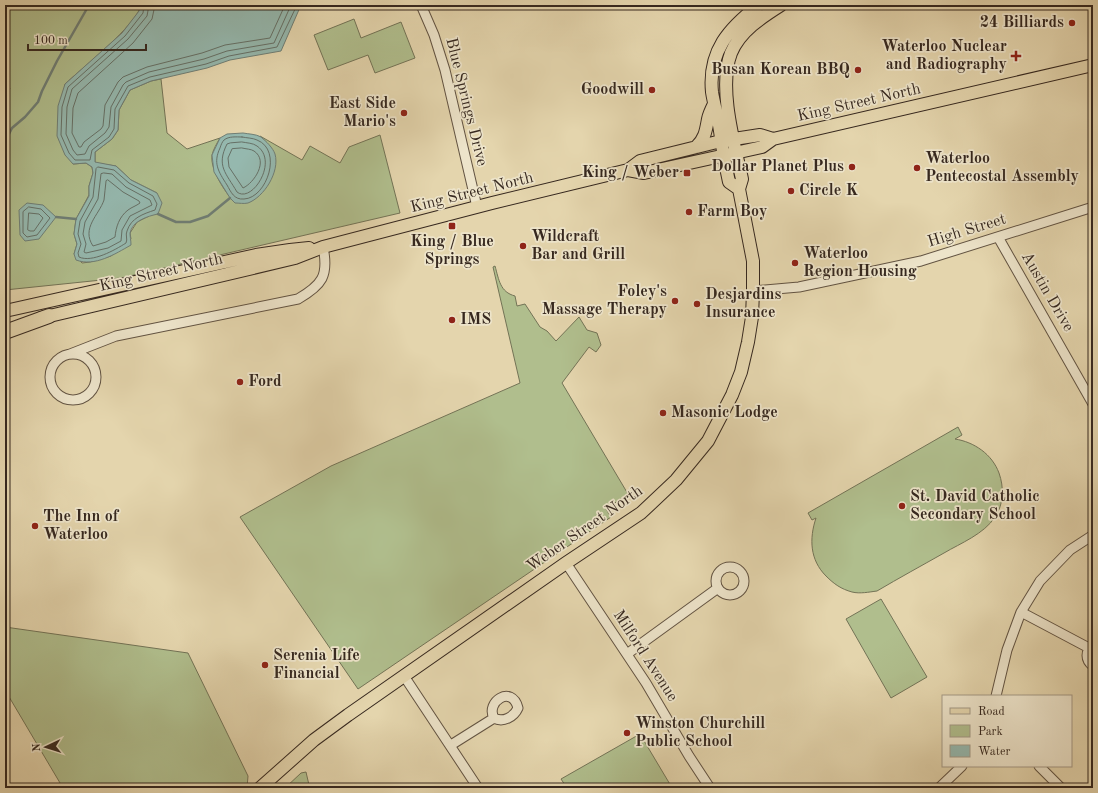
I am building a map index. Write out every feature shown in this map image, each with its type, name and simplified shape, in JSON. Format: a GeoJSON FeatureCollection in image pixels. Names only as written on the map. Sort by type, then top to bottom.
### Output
{"type":"FeatureCollection","features":[{"type":"Feature","properties":{"kind":"highway"},"geometry":{"type":"LineString","coordinates":[[5,332],[49,316]]}},
{"type":"Feature","properties":{"kind":"main road","name":"Weber Street North"},"geometry":{"type":"LineString","coordinates":[[739,189],[729,182],[714,104],[712,78],[717,53],[723,42],[734,26],[759,5]]}},
{"type":"Feature","properties":{"kind":"main road","name":"Weber Street North"},"geometry":{"type":"LineString","coordinates":[[260,788],[314,740],[566,563],[641,513],[676,480],[708,441],[732,395],[741,372],[748,342],[753,291],[752,261],[739,189],[742,179],[728,110],[726,89],[727,71],[731,53],[740,39],[751,26],[781,5]]}},
{"type":"Feature","properties":{"kind":"main road","name":"King Street North"},"geometry":{"type":"LineString","coordinates":[[628,170],[644,173],[762,147],[773,139],[1093,65]]}},
{"type":"Feature","properties":{"kind":"main road"},"geometry":{"type":"LineString","coordinates":[[696,147],[704,138],[708,117],[714,104]]}},
{"type":"Feature","properties":{"kind":"main road","name":"King Street North"},"geometry":{"type":"LineString","coordinates":[[5,324],[49,316],[295,258],[324,247],[492,203],[628,170],[640,161],[696,147],[721,141],[760,136],[773,139]]}},
{"type":"Feature","properties":{"kind":"main road","name":"King Street North"},"geometry":{"type":"LineString","coordinates":[[5,312],[256,255],[324,247]]}},
{"type":"Feature","properties":{"kind":"street","name":"Blue Springs Drive"},"geometry":{"type":"LineString","coordinates":[[421,5],[434,34],[445,70],[477,207]]}},
{"type":"Feature","properties":{"kind":"street","name":"High Street"},"geometry":{"type":"LineString","coordinates":[[753,291],[799,287],[921,261],[1093,207]]}},
{"type":"Feature","properties":{"kind":"street","name":"Austin Drive"},"geometry":{"type":"LineString","coordinates":[[998,237],[1093,404]]}},
{"type":"Feature","properties":{"kind":"street"},"geometry":{"type":"LineString","coordinates":[[70,354],[78,354],[91,361],[97,376],[96,384],[92,392],[80,399],[72,400],[64,398],[58,395],[53,389],[50,381],[50,373],[54,364],[60,358],[70,354],[116,336],[298,299],[313,290],[322,280],[326,267],[324,247]]}},
{"type":"Feature","properties":{"kind":"street"},"geometry":{"type":"LineString","coordinates":[[996,695],[1007,650],[1021,612],[1040,581],[1070,550],[1093,535]]}},
{"type":"Feature","properties":{"kind":"street","name":"Milford Avenue"},"geometry":{"type":"LineString","coordinates":[[566,563],[627,654],[710,788]]}},
{"type":"Feature","properties":{"kind":"street"},"geometry":{"type":"LineString","coordinates":[[627,654],[718,588]]}},
{"type":"Feature","properties":{"kind":"street"},"geometry":{"type":"LineString","coordinates":[[1021,612],[1091,646],[1087,651],[1087,660],[1093,666]]}},
{"type":"Feature","properties":{"kind":"street"},"geometry":{"type":"LineString","coordinates":[[404,676],[478,788]]}},
{"type":"Feature","properties":{"kind":"street"},"geometry":{"type":"LineString","coordinates":[[451,745],[494,718]]}},
{"type":"Feature","properties":{"kind":"street"},"geometry":{"type":"LineString","coordinates":[[939,788],[961,767]]}},
{"type":"Feature","properties":{"kind":"street"},"geometry":{"type":"LineString","coordinates":[[1040,767],[1061,788]]}},
{"type":"Feature","properties":{"kind":"green space"},"geometry":{"type":"Polygon","coordinates":[[[5,5],[141,5],[130,24],[120,35],[65,84],[73,164],[86,163],[92,167],[93,173],[89,186],[89,195],[76,219],[74,234],[77,244],[74,254],[82,263],[111,256],[131,239],[130,233],[137,222],[149,216],[157,193],[131,180],[116,166],[95,163],[95,152],[112,139],[118,130],[119,110],[130,90],[151,81],[161,79],[167,133],[187,149],[220,138],[212,155],[213,167],[223,187],[235,203],[267,143],[260,136],[302,160],[310,146],[340,163],[349,147],[380,135],[400,213],[121,278],[5,290],[5,99],[10,88],[5,85],[5,5]]]}},
{"type":"Feature","properties":{"kind":"green space"},"geometry":{"type":"Polygon","coordinates":[[[354,19],[361,38],[401,22],[415,58],[375,73],[368,55],[328,70],[314,35],[354,19]]]}},
{"type":"Feature","properties":{"kind":"green space"},"geometry":{"type":"Polygon","coordinates":[[[495,266],[501,285],[506,292],[515,296],[517,306],[525,304],[540,327],[547,331],[556,341],[579,317],[587,330],[597,333],[601,345],[596,352],[589,347],[562,383],[628,494],[606,509],[611,517],[358,689],[240,517],[331,466],[520,383],[493,267],[495,266]]]}},
{"type":"Feature","properties":{"kind":"green space"},"geometry":{"type":"Polygon","coordinates":[[[958,427],[962,435],[955,439],[969,443],[982,450],[992,460],[999,473],[1002,484],[1002,501],[998,512],[990,523],[972,538],[877,591],[855,593],[841,588],[826,576],[817,563],[812,549],[812,534],[816,518],[812,520],[808,513],[958,427]]]}},
{"type":"Feature","properties":{"kind":"green space"},"geometry":{"type":"Polygon","coordinates":[[[881,599],[927,677],[891,698],[846,619],[881,599]]]}},
{"type":"Feature","properties":{"kind":"green space"},"geometry":{"type":"Polygon","coordinates":[[[5,627],[188,653],[248,776],[247,788],[63,788],[5,690],[5,627]]]}},
{"type":"Feature","properties":{"kind":"green space"},"geometry":{"type":"Polygon","coordinates":[[[640,734],[671,786],[667,788],[567,788],[561,779],[640,734]]]}},
{"type":"Feature","properties":{"kind":"green space"},"geometry":{"type":"Polygon","coordinates":[[[306,772],[309,785],[306,788],[285,788],[301,773],[306,772]]]}},
{"type":"Feature","properties":{"kind":"water"},"geometry":{"type":"Polygon","coordinates":[[[141,5],[301,5],[281,51],[230,60],[207,68],[151,81],[130,90],[119,110],[118,130],[112,139],[95,152],[95,162],[116,166],[131,180],[157,193],[162,203],[158,214],[137,222],[131,229],[131,245],[98,261],[83,262],[76,260],[74,254],[77,244],[74,234],[76,219],[89,196],[89,186],[93,173],[92,167],[86,163],[73,164],[65,155],[57,136],[58,106],[65,84],[122,33],[139,11],[141,5]]]}},
{"type":"Feature","properties":{"kind":"water"},"geometry":{"type":"Polygon","coordinates":[[[243,133],[259,136],[263,139],[273,149],[276,161],[273,176],[265,190],[254,200],[248,203],[235,203],[230,198],[214,172],[212,155],[220,138],[227,134],[243,133]]]}},
{"type":"Feature","properties":{"kind":"water"},"geometry":{"type":"Polygon","coordinates":[[[27,203],[43,205],[56,217],[39,239],[25,241],[20,235],[19,210],[27,203]]]}},
{"type":"Feature","properties":{"kind":"waterway"},"geometry":{"type":"LineString","coordinates":[[5,142],[12,128],[25,117],[38,102],[57,61],[89,5]]}},
{"type":"Feature","properties":{"kind":"waterway"},"geometry":{"type":"LineString","coordinates":[[158,214],[176,222],[190,222],[208,216],[230,198]]}},
{"type":"Feature","properties":{"kind":"waterway"},"geometry":{"type":"LineString","coordinates":[[56,217],[76,219]]}},
{"type":"Feature","properties":{"kind":"place","name":"24 Billiards"},"geometry":{"type":"Point","coordinates":[1072,23]}},
{"type":"Feature","properties":{"kind":"place","name":"Waterloo Nuclear and Radiography"},"geometry":{"type":"Point","coordinates":[1016,56]}},
{"type":"Feature","properties":{"kind":"place","name":"Busan Korean BBQ"},"geometry":{"type":"Point","coordinates":[858,70]}},
{"type":"Feature","properties":{"kind":"place","name":"Goodwill"},"geometry":{"type":"Point","coordinates":[652,90]}},
{"type":"Feature","properties":{"kind":"place","name":"East Side Mario's"},"geometry":{"type":"Point","coordinates":[404,113]}},
{"type":"Feature","properties":{"kind":"place","name":"Dollar Planet Plus"},"geometry":{"type":"Point","coordinates":[852,167]}},
{"type":"Feature","properties":{"kind":"place","name":"Waterloo Pentecostal Assembly"},"geometry":{"type":"Point","coordinates":[917,168]}},
{"type":"Feature","properties":{"kind":"place","name":"King / Weber"},"geometry":{"type":"Point","coordinates":[687,173]}},
{"type":"Feature","properties":{"kind":"place","name":"Circle K"},"geometry":{"type":"Point","coordinates":[791,191]}},
{"type":"Feature","properties":{"kind":"place","name":"Farm Boy"},"geometry":{"type":"Point","coordinates":[689,212]}},
{"type":"Feature","properties":{"kind":"place","name":"King / Blue Springs"},"geometry":{"type":"Point","coordinates":[452,226]}},
{"type":"Feature","properties":{"kind":"place","name":"Wildcraft Bar and Grill"},"geometry":{"type":"Point","coordinates":[523,246]}},
{"type":"Feature","properties":{"kind":"place","name":"Waterloo Region Housing"},"geometry":{"type":"Point","coordinates":[795,263]}},
{"type":"Feature","properties":{"kind":"place","name":"Foley's Massage Therapy"},"geometry":{"type":"Point","coordinates":[675,301]}},
{"type":"Feature","properties":{"kind":"place","name":"Desjardins Insurance"},"geometry":{"type":"Point","coordinates":[697,304]}},
{"type":"Feature","properties":{"kind":"place","name":"IMS"},"geometry":{"type":"Point","coordinates":[452,320]}},
{"type":"Feature","properties":{"kind":"place","name":"Ford"},"geometry":{"type":"Point","coordinates":[240,382]}},
{"type":"Feature","properties":{"kind":"place","name":"Masonic Lodge"},"geometry":{"type":"Point","coordinates":[663,413]}},
{"type":"Feature","properties":{"kind":"place","name":"St. David Catholic Secondary School"},"geometry":{"type":"Point","coordinates":[902,506]}},
{"type":"Feature","properties":{"kind":"place","name":"The Inn of Waterloo"},"geometry":{"type":"Point","coordinates":[35,526]}},
{"type":"Feature","properties":{"kind":"place","name":"Serenia Life Financial"},"geometry":{"type":"Point","coordinates":[265,665]}},
{"type":"Feature","properties":{"kind":"place","name":"Winston Churchill Public School"},"geometry":{"type":"Point","coordinates":[627,733]}}]}
